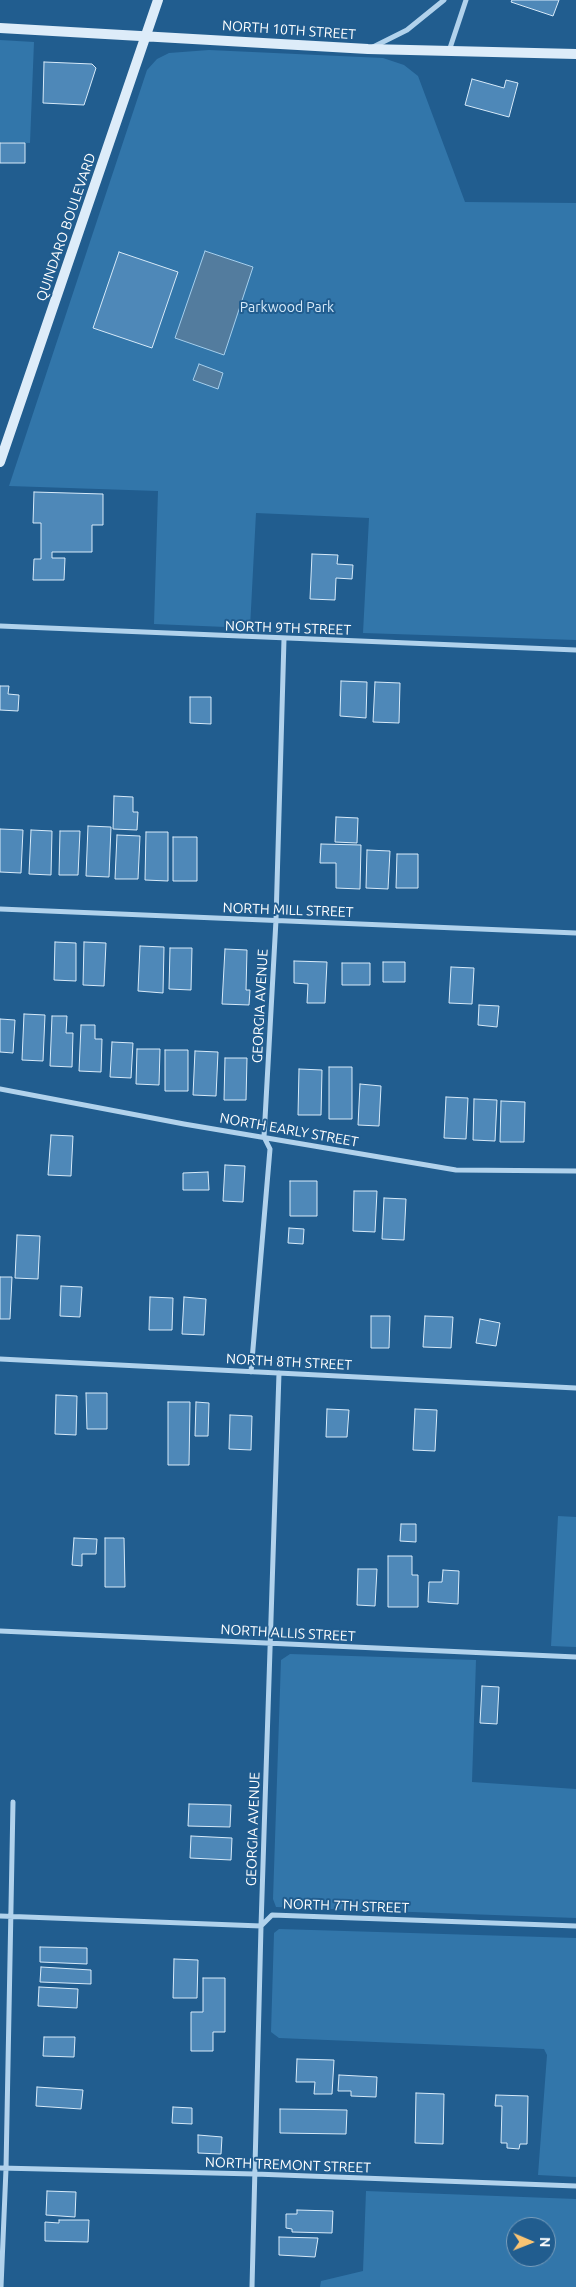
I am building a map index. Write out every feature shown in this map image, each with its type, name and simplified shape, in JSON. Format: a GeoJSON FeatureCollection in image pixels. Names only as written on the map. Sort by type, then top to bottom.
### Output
{"type":"FeatureCollection","features":[{"type":"Feature","properties":{"kind":"street","name":"QUINDARO BOULEVARD"},"geometry":{"type":"LineString","coordinates":[[0,462],[158,0]]}},
{"type":"Feature","properties":{"kind":"street"},"geometry":{"type":"LineString","coordinates":[[368,49],[408,30],[444,0]]}},
{"type":"Feature","properties":{"kind":"street"},"geometry":{"type":"LineString","coordinates":[[449,51],[466,0]]}},
{"type":"Feature","properties":{"kind":"street","name":"NORTH 10TH STREET"},"geometry":{"type":"LineString","coordinates":[[0,28],[368,49],[576,54]]}},
{"type":"Feature","properties":{"kind":"street","name":"NORTH 9TH STREET"},"geometry":{"type":"LineString","coordinates":[[0,626],[576,650]]}},
{"type":"Feature","properties":{"kind":"street","name":"GEORGIA AVENUE"},"geometry":{"type":"LineString","coordinates":[[251,1372],[270,1149],[264,1137],[276,920],[284,639]]}},
{"type":"Feature","properties":{"kind":"street","name":"NORTH MILL STREET"},"geometry":{"type":"LineString","coordinates":[[0,908],[576,933]]}},
{"type":"Feature","properties":{"kind":"street","name":"NORTH EARLY STREET"},"geometry":{"type":"LineString","coordinates":[[0,1089],[184,1124],[456,1170],[576,1172]]}},
{"type":"Feature","properties":{"kind":"street","name":"NORTH 8TH STREET"},"geometry":{"type":"LineString","coordinates":[[0,1360],[279,1372],[576,1388]]}},
{"type":"Feature","properties":{"kind":"street","name":"GEORGIA AVENUE"},"geometry":{"type":"LineString","coordinates":[[252,2287],[261,1926],[279,1372]]}},
{"type":"Feature","properties":{"kind":"street","name":"NORTH ALLIS STREET"},"geometry":{"type":"LineString","coordinates":[[0,1631],[576,1657]]}},
{"type":"Feature","properties":{"kind":"street"},"geometry":{"type":"LineString","coordinates":[[1,2287],[13,1802]]}},
{"type":"Feature","properties":{"kind":"street","name":"NORTH 7TH STREET"},"geometry":{"type":"LineString","coordinates":[[0,1916],[261,1926],[272,1915],[576,1926]]}},
{"type":"Feature","properties":{"kind":"street","name":"NORTH TREMONT STREET"},"geometry":{"type":"LineString","coordinates":[[3,2168],[255,2174],[576,2186]]}},
{"type":"Feature","properties":{"kind":"green space"},"geometry":{"type":"Polygon","coordinates":[[[0,40],[34,42],[30,143],[0,142],[0,40]]]}},
{"type":"Feature","properties":{"kind":"green space","name":"Parkwood Park"},"geometry":{"type":"Polygon","coordinates":[[[209,50],[383,58],[404,65],[418,76],[465,202],[576,203],[576,640],[363,633],[369,518],[256,513],[250,628],[154,624],[158,491],[9,486],[147,70],[157,59],[169,53],[209,50]]]}},
{"type":"Feature","properties":{"kind":"green space"},"geometry":{"type":"Polygon","coordinates":[[[558,1516],[576,1517],[576,1647],[551,1646],[558,1516]]]}},
{"type":"Feature","properties":{"kind":"green space"},"geometry":{"type":"Polygon","coordinates":[[[290,1654],[476,1660],[472,1782],[576,1789],[576,1918],[276,1907],[273,1899],[281,1660],[290,1654]]]}},
{"type":"Feature","properties":{"kind":"green space"},"geometry":{"type":"Polygon","coordinates":[[[279,1929],[576,1938],[576,2177],[538,2175],[547,2055],[544,2049],[279,2038],[271,2032],[274,1933],[279,1929]]]}},
{"type":"Feature","properties":{"kind":"green space"},"geometry":{"type":"Polygon","coordinates":[[[366,2191],[576,2199],[576,2287],[320,2287],[321,2281],[363,2271],[366,2191]]]}},
{"type":"Feature","properties":{"kind":"shaded area"},"geometry":{"type":"Polygon","coordinates":[[[205,251],[253,267],[224,355],[175,338],[205,251]]]}},
{"type":"Feature","properties":{"kind":"shaded area"},"geometry":{"type":"Polygon","coordinates":[[[199,364],[223,373],[218,389],[193,380],[199,364]]]}},
{"type":"Feature","properties":{"kind":"building"},"geometry":{"type":"Polygon","coordinates":[[[512,0],[559,0],[553,16],[511,2],[512,0]]]}},
{"type":"Feature","properties":{"kind":"building"},"geometry":{"type":"Polygon","coordinates":[[[44,62],[92,64],[96,68],[84,105],[43,103],[44,62]]]}},
{"type":"Feature","properties":{"kind":"building"},"geometry":{"type":"Polygon","coordinates":[[[472,79],[504,88],[506,80],[518,83],[509,117],[465,105],[472,79]]]}},
{"type":"Feature","properties":{"kind":"building"},"geometry":{"type":"Polygon","coordinates":[[[0,143],[25,143],[25,163],[0,163],[0,143]]]}},
{"type":"Feature","properties":{"kind":"building"},"geometry":{"type":"Polygon","coordinates":[[[119,252],[178,272],[152,348],[93,328],[119,252]]]}},
{"type":"Feature","properties":{"kind":"building"},"geometry":{"type":"Polygon","coordinates":[[[34,492],[103,494],[103,525],[92,525],[92,552],[52,552],[52,558],[65,558],[64,580],[33,580],[34,559],[41,559],[41,523],[33,523],[34,492]]]}},
{"type":"Feature","properties":{"kind":"building"},"geometry":{"type":"Polygon","coordinates":[[[312,554],[338,555],[337,564],[353,565],[352,579],[336,578],[335,600],[310,599],[312,554]]]}},
{"type":"Feature","properties":{"kind":"building"},"geometry":{"type":"Polygon","coordinates":[[[341,681],[367,682],[366,718],[340,716],[341,681]]]}},
{"type":"Feature","properties":{"kind":"building"},"geometry":{"type":"Polygon","coordinates":[[[375,682],[400,683],[399,723],[373,722],[375,682]]]}},
{"type":"Feature","properties":{"kind":"building"},"geometry":{"type":"Polygon","coordinates":[[[0,686],[9,686],[8,694],[19,695],[18,711],[0,710],[0,686]]]}},
{"type":"Feature","properties":{"kind":"building"},"geometry":{"type":"Polygon","coordinates":[[[190,697],[211,697],[211,724],[190,723],[190,697]]]}},
{"type":"Feature","properties":{"kind":"building"},"geometry":{"type":"Polygon","coordinates":[[[114,796],[133,797],[133,812],[138,812],[137,830],[113,829],[114,796]]]}},
{"type":"Feature","properties":{"kind":"building"},"geometry":{"type":"Polygon","coordinates":[[[336,817],[358,818],[357,843],[335,842],[336,817]]]}},
{"type":"Feature","properties":{"kind":"building"},"geometry":{"type":"Polygon","coordinates":[[[88,826],[111,827],[109,877],[86,876],[88,826]]]}},
{"type":"Feature","properties":{"kind":"building"},"geometry":{"type":"Polygon","coordinates":[[[0,829],[23,830],[21,873],[0,872],[0,829]]]}},
{"type":"Feature","properties":{"kind":"building"},"geometry":{"type":"Polygon","coordinates":[[[31,830],[52,831],[51,875],[29,874],[31,830]]]}},
{"type":"Feature","properties":{"kind":"building"},"geometry":{"type":"Polygon","coordinates":[[[60,831],[80,831],[78,875],[59,875],[60,831]]]}},
{"type":"Feature","properties":{"kind":"building"},"geometry":{"type":"Polygon","coordinates":[[[146,832],[168,832],[168,881],[145,880],[146,832]]]}},
{"type":"Feature","properties":{"kind":"building"},"geometry":{"type":"Polygon","coordinates":[[[117,835],[140,836],[138,879],[115,879],[117,835]]]}},
{"type":"Feature","properties":{"kind":"building"},"geometry":{"type":"Polygon","coordinates":[[[173,837],[197,837],[197,881],[173,881],[173,837]]]}},
{"type":"Feature","properties":{"kind":"building"},"geometry":{"type":"Polygon","coordinates":[[[321,844],[361,845],[360,889],[336,888],[336,863],[320,863],[321,844]]]}},
{"type":"Feature","properties":{"kind":"building"},"geometry":{"type":"Polygon","coordinates":[[[367,850],[390,851],[388,889],[366,888],[367,850]]]}},
{"type":"Feature","properties":{"kind":"building"},"geometry":{"type":"Polygon","coordinates":[[[397,854],[418,854],[418,888],[396,888],[397,854]]]}},
{"type":"Feature","properties":{"kind":"building"},"geometry":{"type":"Polygon","coordinates":[[[55,942],[76,943],[76,981],[54,980],[55,942]]]}},
{"type":"Feature","properties":{"kind":"building"},"geometry":{"type":"Polygon","coordinates":[[[84,942],[106,943],[104,986],[83,985],[84,942]]]}},
{"type":"Feature","properties":{"kind":"building"},"geometry":{"type":"Polygon","coordinates":[[[140,946],[164,947],[163,993],[138,991],[140,946]]]}},
{"type":"Feature","properties":{"kind":"building"},"geometry":{"type":"Polygon","coordinates":[[[170,948],[192,948],[191,990],[169,989],[170,948]]]}},
{"type":"Feature","properties":{"kind":"building"},"geometry":{"type":"Polygon","coordinates":[[[225,949],[247,950],[246,990],[250,990],[249,1005],[222,1004],[225,949]]]}},
{"type":"Feature","properties":{"kind":"building"},"geometry":{"type":"Polygon","coordinates":[[[294,961],[327,962],[325,1003],[307,1003],[308,984],[294,983],[294,961]]]}},
{"type":"Feature","properties":{"kind":"building"},"geometry":{"type":"Polygon","coordinates":[[[383,962],[405,962],[405,982],[383,982],[383,962]]]}},
{"type":"Feature","properties":{"kind":"building"},"geometry":{"type":"Polygon","coordinates":[[[342,963],[370,963],[370,985],[342,985],[342,963]]]}},
{"type":"Feature","properties":{"kind":"building"},"geometry":{"type":"Polygon","coordinates":[[[451,967],[474,968],[472,1004],[449,1003],[451,967]]]}},
{"type":"Feature","properties":{"kind":"building"},"geometry":{"type":"Polygon","coordinates":[[[479,1005],[499,1006],[497,1027],[478,1025],[479,1005]]]}},
{"type":"Feature","properties":{"kind":"building"},"geometry":{"type":"Polygon","coordinates":[[[24,1014],[45,1015],[43,1061],[22,1060],[24,1014]]]}},
{"type":"Feature","properties":{"kind":"building"},"geometry":{"type":"Polygon","coordinates":[[[52,1016],[67,1016],[66,1033],[73,1033],[72,1067],[50,1066],[52,1016]]]}},
{"type":"Feature","properties":{"kind":"building"},"geometry":{"type":"Polygon","coordinates":[[[0,1019],[15,1020],[13,1053],[0,1052],[0,1019]]]}},
{"type":"Feature","properties":{"kind":"building"},"geometry":{"type":"Polygon","coordinates":[[[81,1025],[95,1025],[95,1039],[102,1039],[101,1072],[79,1071],[81,1025]]]}},
{"type":"Feature","properties":{"kind":"building"},"geometry":{"type":"Polygon","coordinates":[[[112,1042],[133,1043],[131,1078],[110,1077],[112,1042]]]}},
{"type":"Feature","properties":{"kind":"building"},"geometry":{"type":"Polygon","coordinates":[[[137,1049],[160,1049],[159,1085],[136,1084],[137,1049]]]}},
{"type":"Feature","properties":{"kind":"building"},"geometry":{"type":"Polygon","coordinates":[[[165,1050],[188,1050],[188,1091],[165,1091],[165,1050]]]}},
{"type":"Feature","properties":{"kind":"building"},"geometry":{"type":"Polygon","coordinates":[[[195,1051],[218,1052],[216,1096],[193,1095],[195,1051]]]}},
{"type":"Feature","properties":{"kind":"building"},"geometry":{"type":"Polygon","coordinates":[[[225,1058],[247,1058],[246,1100],[224,1100],[225,1058]]]}},
{"type":"Feature","properties":{"kind":"building"},"geometry":{"type":"Polygon","coordinates":[[[329,1067],[352,1067],[352,1119],[329,1119],[329,1067]]]}},
{"type":"Feature","properties":{"kind":"building"},"geometry":{"type":"Polygon","coordinates":[[[299,1069],[322,1070],[321,1115],[298,1115],[299,1069]]]}},
{"type":"Feature","properties":{"kind":"building"},"geometry":{"type":"Polygon","coordinates":[[[360,1084],[381,1086],[379,1126],[358,1125],[360,1084]]]}},
{"type":"Feature","properties":{"kind":"building"},"geometry":{"type":"Polygon","coordinates":[[[446,1097],[468,1098],[466,1139],[444,1138],[446,1097]]]}},
{"type":"Feature","properties":{"kind":"building"},"geometry":{"type":"Polygon","coordinates":[[[474,1099],[497,1100],[495,1141],[473,1140],[474,1099]]]}},
{"type":"Feature","properties":{"kind":"building"},"geometry":{"type":"Polygon","coordinates":[[[501,1101],[525,1102],[524,1142],[500,1142],[501,1101]]]}},
{"type":"Feature","properties":{"kind":"building"},"geometry":{"type":"Polygon","coordinates":[[[51,1135],[73,1136],[71,1176],[48,1175],[51,1135]]]}},
{"type":"Feature","properties":{"kind":"building"},"geometry":{"type":"Polygon","coordinates":[[[225,1165],[245,1166],[243,1202],[223,1201],[225,1165]]]}},
{"type":"Feature","properties":{"kind":"building"},"geometry":{"type":"Polygon","coordinates":[[[208,1172],[209,1190],[183,1190],[183,1173],[208,1172]]]}},
{"type":"Feature","properties":{"kind":"building"},"geometry":{"type":"Polygon","coordinates":[[[290,1181],[317,1181],[317,1216],[290,1216],[290,1181]]]}},
{"type":"Feature","properties":{"kind":"building"},"geometry":{"type":"Polygon","coordinates":[[[354,1191],[377,1191],[375,1232],[353,1231],[354,1191]]]}},
{"type":"Feature","properties":{"kind":"building"},"geometry":{"type":"Polygon","coordinates":[[[384,1198],[406,1199],[404,1240],[382,1239],[384,1198]]]}},
{"type":"Feature","properties":{"kind":"building"},"geometry":{"type":"Polygon","coordinates":[[[289,1228],[304,1229],[303,1244],[288,1243],[289,1228]]]}},
{"type":"Feature","properties":{"kind":"building"},"geometry":{"type":"Polygon","coordinates":[[[17,1235],[40,1236],[38,1279],[15,1278],[17,1235]]]}},
{"type":"Feature","properties":{"kind":"building"},"geometry":{"type":"Polygon","coordinates":[[[0,1277],[12,1277],[10,1319],[0,1319],[0,1277]]]}},
{"type":"Feature","properties":{"kind":"building"},"geometry":{"type":"Polygon","coordinates":[[[61,1286],[82,1287],[80,1317],[60,1316],[61,1286]]]}},
{"type":"Feature","properties":{"kind":"building"},"geometry":{"type":"Polygon","coordinates":[[[150,1297],[173,1298],[172,1330],[149,1330],[150,1297]]]}},
{"type":"Feature","properties":{"kind":"building"},"geometry":{"type":"Polygon","coordinates":[[[184,1297],[206,1299],[204,1335],[182,1334],[184,1297]]]}},
{"type":"Feature","properties":{"kind":"building"},"geometry":{"type":"Polygon","coordinates":[[[371,1316],[390,1316],[389,1348],[371,1348],[371,1316]]]}},
{"type":"Feature","properties":{"kind":"building"},"geometry":{"type":"Polygon","coordinates":[[[425,1316],[453,1317],[451,1348],[423,1347],[425,1316]]]}},
{"type":"Feature","properties":{"kind":"building"},"geometry":{"type":"Polygon","coordinates":[[[480,1319],[500,1323],[496,1346],[476,1343],[480,1319]]]}},
{"type":"Feature","properties":{"kind":"building"},"geometry":{"type":"Polygon","coordinates":[[[86,1393],[107,1393],[107,1429],[87,1429],[86,1393]]]}},
{"type":"Feature","properties":{"kind":"building"},"geometry":{"type":"Polygon","coordinates":[[[56,1395],[77,1396],[76,1435],[55,1434],[56,1395]]]}},
{"type":"Feature","properties":{"kind":"building"},"geometry":{"type":"Polygon","coordinates":[[[168,1402],[190,1402],[189,1465],[168,1465],[168,1402]]]}},
{"type":"Feature","properties":{"kind":"building"},"geometry":{"type":"Polygon","coordinates":[[[196,1402],[209,1403],[208,1436],[195,1436],[196,1402]]]}},
{"type":"Feature","properties":{"kind":"building"},"geometry":{"type":"Polygon","coordinates":[[[327,1409],[349,1410],[347,1437],[326,1437],[327,1409]]]}},
{"type":"Feature","properties":{"kind":"building"},"geometry":{"type":"Polygon","coordinates":[[[415,1409],[437,1410],[435,1451],[413,1450],[415,1409]]]}},
{"type":"Feature","properties":{"kind":"building"},"geometry":{"type":"Polygon","coordinates":[[[230,1415],[252,1416],[251,1450],[229,1449],[230,1415]]]}},
{"type":"Feature","properties":{"kind":"building"},"geometry":{"type":"Polygon","coordinates":[[[401,1524],[416,1524],[416,1542],[400,1541],[401,1524]]]}},
{"type":"Feature","properties":{"kind":"building"},"geometry":{"type":"Polygon","coordinates":[[[74,1538],[97,1539],[96,1554],[82,1554],[82,1566],[72,1565],[74,1538]]]}},
{"type":"Feature","properties":{"kind":"building"},"geometry":{"type":"Polygon","coordinates":[[[105,1538],[124,1538],[125,1587],[105,1587],[105,1538]]]}},
{"type":"Feature","properties":{"kind":"building"},"geometry":{"type":"Polygon","coordinates":[[[388,1556],[412,1556],[412,1575],[418,1575],[418,1607],[388,1607],[388,1556]]]}},
{"type":"Feature","properties":{"kind":"building"},"geometry":{"type":"Polygon","coordinates":[[[358,1569],[377,1569],[375,1606],[357,1605],[358,1569]]]}},
{"type":"Feature","properties":{"kind":"building"},"geometry":{"type":"Polygon","coordinates":[[[443,1570],[459,1571],[458,1604],[428,1602],[429,1582],[442,1582],[443,1570]]]}},
{"type":"Feature","properties":{"kind":"building"},"geometry":{"type":"Polygon","coordinates":[[[482,1686],[499,1687],[497,1724],[480,1723],[482,1686]]]}},
{"type":"Feature","properties":{"kind":"building"},"geometry":{"type":"Polygon","coordinates":[[[189,1804],[231,1805],[230,1827],[188,1826],[189,1804]]]}},
{"type":"Feature","properties":{"kind":"building"},"geometry":{"type":"Polygon","coordinates":[[[191,1836],[232,1838],[231,1860],[190,1858],[191,1836]]]}},
{"type":"Feature","properties":{"kind":"building"},"geometry":{"type":"Polygon","coordinates":[[[40,1947],[87,1948],[87,1964],[40,1962],[40,1947]]]}},
{"type":"Feature","properties":{"kind":"building"},"geometry":{"type":"Polygon","coordinates":[[[174,1959],[198,1960],[197,1998],[173,1998],[174,1959]]]}},
{"type":"Feature","properties":{"kind":"building"},"geometry":{"type":"Polygon","coordinates":[[[41,1967],[91,1970],[91,1984],[40,1982],[41,1967]]]}},
{"type":"Feature","properties":{"kind":"building"},"geometry":{"type":"Polygon","coordinates":[[[203,1978],[225,1978],[225,2032],[213,2032],[213,2051],[191,2051],[191,2012],[203,2012],[203,1978]]]}},
{"type":"Feature","properties":{"kind":"building"},"geometry":{"type":"Polygon","coordinates":[[[39,1987],[78,1989],[77,2008],[38,2006],[39,1987]]]}},
{"type":"Feature","properties":{"kind":"building"},"geometry":{"type":"Polygon","coordinates":[[[44,2037],[75,2037],[74,2057],[43,2056],[44,2037]]]}},
{"type":"Feature","properties":{"kind":"building"},"geometry":{"type":"Polygon","coordinates":[[[297,2059],[334,2060],[332,2094],[314,2094],[315,2082],[296,2082],[297,2059]]]}},
{"type":"Feature","properties":{"kind":"building"},"geometry":{"type":"Polygon","coordinates":[[[339,2075],[377,2077],[376,2097],[351,2096],[351,2091],[338,2091],[339,2075]]]}},
{"type":"Feature","properties":{"kind":"building"},"geometry":{"type":"Polygon","coordinates":[[[37,2087],[83,2090],[81,2109],[36,2106],[37,2087]]]}},
{"type":"Feature","properties":{"kind":"building"},"geometry":{"type":"Polygon","coordinates":[[[416,2093],[444,2094],[443,2144],[415,2143],[416,2093]]]}},
{"type":"Feature","properties":{"kind":"building"},"geometry":{"type":"Polygon","coordinates":[[[496,2095],[528,2096],[527,2144],[520,2144],[519,2149],[507,2148],[507,2143],[501,2143],[502,2106],[495,2106],[496,2095]]]}},
{"type":"Feature","properties":{"kind":"building"},"geometry":{"type":"Polygon","coordinates":[[[173,2107],[192,2108],[192,2124],[172,2123],[173,2107]]]}},
{"type":"Feature","properties":{"kind":"building"},"geometry":{"type":"Polygon","coordinates":[[[280,2109],[347,2110],[346,2134],[280,2133],[280,2109]]]}},
{"type":"Feature","properties":{"kind":"building"},"geometry":{"type":"Polygon","coordinates":[[[198,2135],[222,2137],[221,2154],[198,2153],[198,2135]]]}},
{"type":"Feature","properties":{"kind":"building"},"geometry":{"type":"Polygon","coordinates":[[[47,2191],[76,2192],[75,2217],[46,2215],[47,2191]]]}},
{"type":"Feature","properties":{"kind":"building"},"geometry":{"type":"Polygon","coordinates":[[[297,2210],[333,2211],[332,2233],[292,2232],[292,2229],[286,2228],[286,2214],[297,2214],[297,2210]]]}},
{"type":"Feature","properties":{"kind":"building"},"geometry":{"type":"Polygon","coordinates":[[[59,2220],[89,2220],[88,2242],[45,2241],[45,2222],[59,2223],[59,2220]]]}},
{"type":"Feature","properties":{"kind":"building"},"geometry":{"type":"Polygon","coordinates":[[[279,2237],[318,2238],[315,2257],[279,2255],[279,2237]]]}}]}
